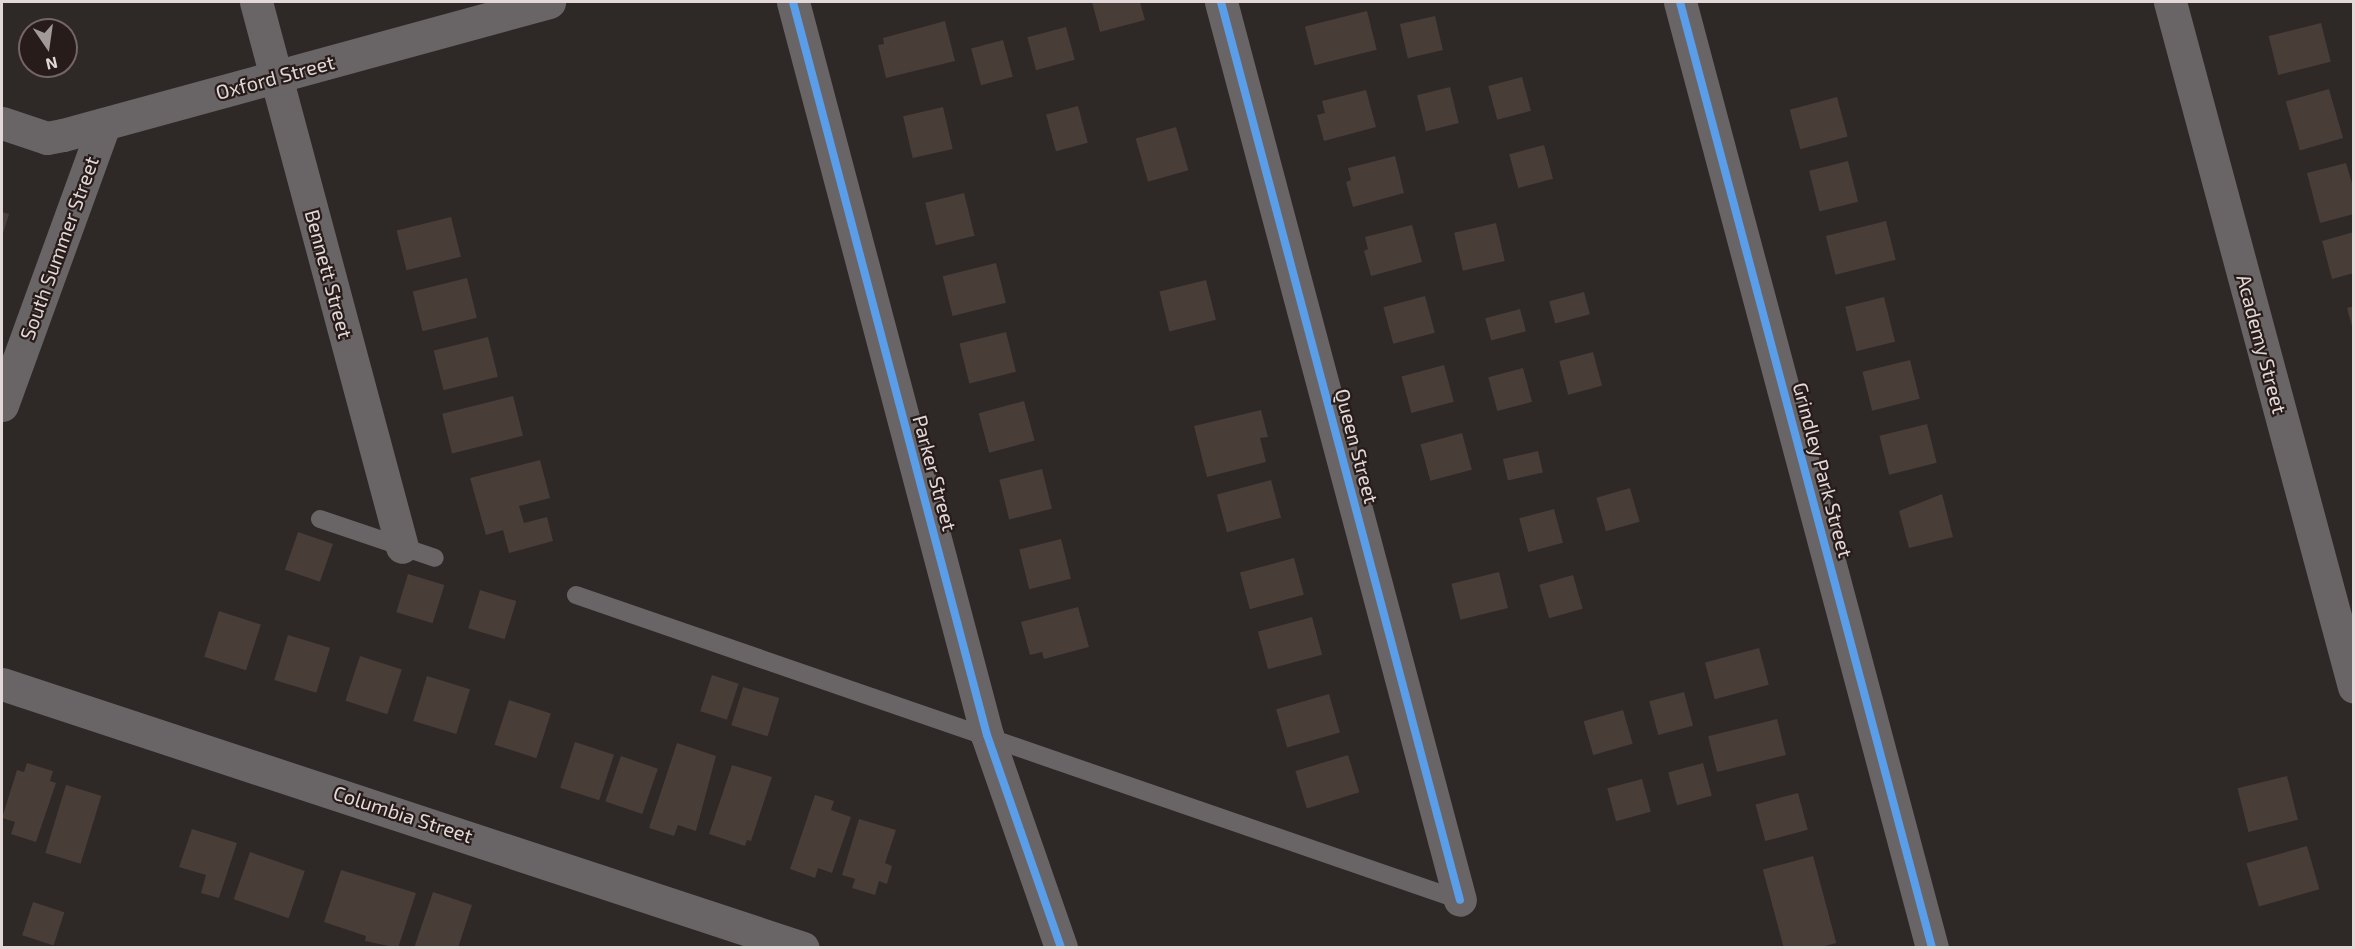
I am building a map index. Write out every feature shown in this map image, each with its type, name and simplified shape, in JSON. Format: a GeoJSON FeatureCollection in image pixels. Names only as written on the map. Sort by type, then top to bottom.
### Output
{"type":"FeatureCollection","features":[{"type":"Feature","properties":{"kind":"street","name":"Bennett Street"},"geometry":{"type":"LineString","coordinates":[[256,2],[402,547]]}},
{"type":"Feature","properties":{"kind":"street","name":"Oxford Street"},"geometry":{"type":"LineString","coordinates":[[2,123],[48,138],[549,2]]}},
{"type":"Feature","properties":{"kind":"street","name":"Parker Street"},"geometry":{"type":"LineString","coordinates":[[793,2],[987,735],[1061,948]]}},
{"type":"Feature","properties":{"kind":"street","name":"Queen Street"},"geometry":{"type":"LineString","coordinates":[[1221,2],[1460,900]]}},
{"type":"Feature","properties":{"kind":"street","name":"Grindley Park Street"},"geometry":{"type":"LineString","coordinates":[[1680,2],[1932,948]]}},
{"type":"Feature","properties":{"kind":"street","name":"Academy Street"},"geometry":{"type":"LineString","coordinates":[[2170,2],[2354,687]]}},
{"type":"Feature","properties":{"kind":"street","name":"South Summer Street"},"geometry":{"type":"LineString","coordinates":[[2,405],[104,124]]}},
{"type":"Feature","properties":{"kind":"street","name":"Columbia Street"},"geometry":{"type":"LineString","coordinates":[[2,684],[803,948]]}},
{"type":"Feature","properties":{"kind":"lane"},"geometry":{"type":"LineString","coordinates":[[320,519],[435,558]]}},
{"type":"Feature","properties":{"kind":"lane"},"geometry":{"type":"LineString","coordinates":[[576,595],[1460,900]]}},
{"type":"Feature","properties":{"kind":"building"},"geometry":{"type":"Polygon","coordinates":[[[1092,2],[1140,2],[1145,20],[1100,32],[1092,2]]]}},
{"type":"Feature","properties":{"kind":"building"},"geometry":{"type":"Polygon","coordinates":[[[1367,11],[1377,50],[1315,65],[1305,26],[1367,11]]]}},
{"type":"Feature","properties":{"kind":"building"},"geometry":{"type":"Polygon","coordinates":[[[1435,16],[1443,50],[1408,58],[1400,24],[1435,16]]]}},
{"type":"Feature","properties":{"kind":"building"},"geometry":{"type":"Polygon","coordinates":[[[945,21],[955,61],[886,78],[878,45],[884,44],[883,38],[945,21]]]}},
{"type":"Feature","properties":{"kind":"building"},"geometry":{"type":"Polygon","coordinates":[[[2321,23],[2331,62],[2278,75],[2269,36],[2321,23]]]}},
{"type":"Feature","properties":{"kind":"building"},"geometry":{"type":"Polygon","coordinates":[[[1066,27],[1075,60],[1036,70],[1027,37],[1066,27]]]}},
{"type":"Feature","properties":{"kind":"building"},"geometry":{"type":"Polygon","coordinates":[[[1003,40],[1013,77],[981,85],[971,49],[1003,40]]]}},
{"type":"Feature","properties":{"kind":"building"},"geometry":{"type":"Polygon","coordinates":[[[1522,77],[1531,111],[1497,120],[1488,86],[1522,77]]]}},
{"type":"Feature","properties":{"kind":"building"},"geometry":{"type":"Polygon","coordinates":[[[1450,87],[1459,123],[1426,131],[1417,95],[1450,87]]]}},
{"type":"Feature","properties":{"kind":"building"},"geometry":{"type":"Polygon","coordinates":[[[2329,89],[2343,138],[2300,150],[2286,101],[2329,89]]]}},
{"type":"Feature","properties":{"kind":"building"},"geometry":{"type":"Polygon","coordinates":[[[1366,90],[1376,127],[1324,141],[1317,115],[1325,113],[1322,101],[1366,90]]]}},
{"type":"Feature","properties":{"kind":"building"},"geometry":{"type":"Polygon","coordinates":[[[1837,97],[1848,137],[1800,149],[1790,110],[1837,97]]]}},
{"type":"Feature","properties":{"kind":"building"},"geometry":{"type":"Polygon","coordinates":[[[1078,106],[1088,143],[1056,151],[1046,115],[1078,106]]]}},
{"type":"Feature","properties":{"kind":"building"},"geometry":{"type":"Polygon","coordinates":[[[943,107],[953,149],[913,158],[903,116],[943,107]]]}},
{"type":"Feature","properties":{"kind":"building"},"geometry":{"type":"Polygon","coordinates":[[[1176,127],[1188,170],[1148,182],[1136,139],[1176,127]]]}},
{"type":"Feature","properties":{"kind":"building"},"geometry":{"type":"Polygon","coordinates":[[[1544,145],[1553,179],[1518,188],[1509,154],[1544,145]]]}},
{"type":"Feature","properties":{"kind":"building"},"geometry":{"type":"Polygon","coordinates":[[[1395,156],[1404,193],[1353,207],[1346,182],[1351,180],[1348,168],[1395,156]]]}},
{"type":"Feature","properties":{"kind":"building"},"geometry":{"type":"Polygon","coordinates":[[[1848,161],[1858,202],[1819,211],[1809,171],[1848,161]]]}},
{"type":"Feature","properties":{"kind":"building"},"geometry":{"type":"Polygon","coordinates":[[[2346,163],[2354,190],[2354,214],[2320,223],[2307,173],[2346,163]]]}},
{"type":"Feature","properties":{"kind":"building"},"geometry":{"type":"Polygon","coordinates":[[[964,193],[975,236],[936,245],[925,203],[964,193]]]}},
{"type":"Feature","properties":{"kind":"building"},"geometry":{"type":"Polygon","coordinates":[[[2,212],[9,214],[2,237],[2,212]]]}},
{"type":"Feature","properties":{"kind":"building"},"geometry":{"type":"Polygon","coordinates":[[[451,217],[461,257],[407,270],[397,231],[451,217]]]}},
{"type":"Feature","properties":{"kind":"building"},"geometry":{"type":"Polygon","coordinates":[[[1886,221],[1896,260],[1836,275],[1826,236],[1886,221]]]}},
{"type":"Feature","properties":{"kind":"building"},"geometry":{"type":"Polygon","coordinates":[[[1496,223],[1505,261],[1463,271],[1454,233],[1496,223]]]}},
{"type":"Feature","properties":{"kind":"building"},"geometry":{"type":"Polygon","coordinates":[[[1412,225],[1422,262],[1371,276],[1364,251],[1368,249],[1365,237],[1412,225]]]}},
{"type":"Feature","properties":{"kind":"building"},"geometry":{"type":"Polygon","coordinates":[[[2354,232],[2354,273],[2332,279],[2322,241],[2354,232]]]}},
{"type":"Feature","properties":{"kind":"building"},"geometry":{"type":"Polygon","coordinates":[[[996,263],[1006,303],[953,316],[943,276],[996,263]]]}},
{"type":"Feature","properties":{"kind":"building"},"geometry":{"type":"Polygon","coordinates":[[[467,278],[477,318],[423,331],[413,292],[467,278]]]}},
{"type":"Feature","properties":{"kind":"building"},"geometry":{"type":"Polygon","coordinates":[[[1206,280],[1216,320],[1169,331],[1159,292],[1206,280]]]}},
{"type":"Feature","properties":{"kind":"building"},"geometry":{"type":"Polygon","coordinates":[[[1584,292],[1590,314],[1555,324],[1549,301],[1584,292]]]}},
{"type":"Feature","properties":{"kind":"building"},"geometry":{"type":"Polygon","coordinates":[[[1425,296],[1435,333],[1393,344],[1383,307],[1425,296]]]}},
{"type":"Feature","properties":{"kind":"building"},"geometry":{"type":"Polygon","coordinates":[[[1884,297],[1895,342],[1856,351],[1845,307],[1884,297]]]}},
{"type":"Feature","properties":{"kind":"building"},"geometry":{"type":"Polygon","coordinates":[[[2354,306],[2354,330],[2353,330],[2347,308],[2354,306]]]}},
{"type":"Feature","properties":{"kind":"building"},"geometry":{"type":"Polygon","coordinates":[[[1520,309],[1526,331],[1491,341],[1485,318],[1520,309]]]}},
{"type":"Feature","properties":{"kind":"building"},"geometry":{"type":"Polygon","coordinates":[[[1006,332],[1016,372],[969,383],[959,344],[1006,332]]]}},
{"type":"Feature","properties":{"kind":"building"},"geometry":{"type":"Polygon","coordinates":[[[488,337],[498,377],[444,390],[434,351],[488,337]]]}},
{"type":"Feature","properties":{"kind":"building"},"geometry":{"type":"Polygon","coordinates":[[[1593,352],[1602,386],[1568,395],[1559,361],[1593,352]]]}},
{"type":"Feature","properties":{"kind":"building"},"geometry":{"type":"Polygon","coordinates":[[[1910,360],[1920,399],[1872,411],[1862,372],[1910,360]]]}},
{"type":"Feature","properties":{"kind":"building"},"geometry":{"type":"Polygon","coordinates":[[[1444,365],[1454,402],[1411,413],[1401,376],[1444,365]]]}},
{"type":"Feature","properties":{"kind":"building"},"geometry":{"type":"Polygon","coordinates":[[[1523,368],[1532,402],[1497,411],[1488,377],[1523,368]]]}},
{"type":"Feature","properties":{"kind":"building"},"geometry":{"type":"Polygon","coordinates":[[[513,396],[523,436],[452,453],[442,414],[513,396]]]}},
{"type":"Feature","properties":{"kind":"building"},"geometry":{"type":"Polygon","coordinates":[[[1024,401],[1035,441],[989,453],[979,413],[1024,401]]]}},
{"type":"Feature","properties":{"kind":"building"},"geometry":{"type":"Polygon","coordinates":[[[1261,410],[1268,437],[1260,438],[1266,462],[1207,477],[1194,426],[1261,410]]]}},
{"type":"Feature","properties":{"kind":"building"},"geometry":{"type":"Polygon","coordinates":[[[1927,424],[1937,463],[1889,475],[1879,436],[1927,424]]]}},
{"type":"Feature","properties":{"kind":"building"},"geometry":{"type":"Polygon","coordinates":[[[1462,433],[1472,470],[1430,481],[1420,444],[1462,433]]]}},
{"type":"Feature","properties":{"kind":"building"},"geometry":{"type":"Polygon","coordinates":[[[1538,451],[1543,472],[1508,481],[1503,459],[1538,451]]]}},
{"type":"Feature","properties":{"kind":"building"},"geometry":{"type":"Polygon","coordinates":[[[540,460],[550,498],[519,506],[524,523],[547,517],[553,541],[509,553],[503,530],[486,535],[470,478],[540,460]]]}},
{"type":"Feature","properties":{"kind":"building"},"geometry":{"type":"Polygon","coordinates":[[[1042,469],[1052,509],[1009,519],[999,480],[1042,469]]]}},
{"type":"Feature","properties":{"kind":"building"},"geometry":{"type":"Polygon","coordinates":[[[1271,480],[1281,518],[1227,532],[1217,494],[1271,480]]]}},
{"type":"Feature","properties":{"kind":"building"},"geometry":{"type":"Polygon","coordinates":[[[1630,488],[1640,522],[1606,531],[1596,498],[1630,488]]]}},
{"type":"Feature","properties":{"kind":"building"},"geometry":{"type":"Polygon","coordinates":[[[1942,494],[1953,537],[1909,548],[1899,511],[1942,494]]]}},
{"type":"Feature","properties":{"kind":"building"},"geometry":{"type":"Polygon","coordinates":[[[1554,509],[1563,543],[1528,552],[1519,518],[1554,509]]]}},
{"type":"Feature","properties":{"kind":"building"},"geometry":{"type":"Polygon","coordinates":[[[298,532],[333,544],[320,582],[285,570],[298,532]]]}},
{"type":"Feature","properties":{"kind":"building"},"geometry":{"type":"Polygon","coordinates":[[[1061,539],[1071,579],[1029,589],[1019,549],[1061,539]]]}},
{"type":"Feature","properties":{"kind":"building"},"geometry":{"type":"Polygon","coordinates":[[[1294,558],[1304,595],[1250,609],[1240,572],[1294,558]]]}},
{"type":"Feature","properties":{"kind":"building"},"geometry":{"type":"Polygon","coordinates":[[[1499,572],[1508,608],[1460,620],[1451,584],[1499,572]]]}},
{"type":"Feature","properties":{"kind":"building"},"geometry":{"type":"Polygon","coordinates":[[[408,574],[444,585],[433,623],[396,612],[408,574]]]}},
{"type":"Feature","properties":{"kind":"building"},"geometry":{"type":"Polygon","coordinates":[[[1573,575],[1583,609],[1549,618],[1539,585],[1573,575]]]}},
{"type":"Feature","properties":{"kind":"building"},"geometry":{"type":"Polygon","coordinates":[[[480,590],[516,601],[505,639],[468,628],[480,590]]]}},
{"type":"Feature","properties":{"kind":"building"},"geometry":{"type":"Polygon","coordinates":[[[1078,607],[1089,647],[1044,659],[1042,652],[1030,655],[1021,622],[1078,607]]]}},
{"type":"Feature","properties":{"kind":"building"},"geometry":{"type":"Polygon","coordinates":[[[219,611],[261,625],[246,670],[204,657],[219,611]]]}},
{"type":"Feature","properties":{"kind":"building"},"geometry":{"type":"Polygon","coordinates":[[[1312,617],[1322,655],[1268,669],[1258,631],[1312,617]]]}},
{"type":"Feature","properties":{"kind":"building"},"geometry":{"type":"Polygon","coordinates":[[[288,635],[330,648],[316,693],[274,680],[288,635]]]}},
{"type":"Feature","properties":{"kind":"building"},"geometry":{"type":"Polygon","coordinates":[[[1759,648],[1769,685],[1715,699],[1705,662],[1759,648]]]}},
{"type":"Feature","properties":{"kind":"building"},"geometry":{"type":"Polygon","coordinates":[[[360,656],[402,670],[387,714],[345,701],[360,656]]]}},
{"type":"Feature","properties":{"kind":"building"},"geometry":{"type":"Polygon","coordinates":[[[712,675],[739,684],[727,720],[700,711],[712,675]]]}},
{"type":"Feature","properties":{"kind":"building"},"geometry":{"type":"Polygon","coordinates":[[[427,676],[470,689],[456,734],[413,721],[427,676]]]}},
{"type":"Feature","properties":{"kind":"building"},"geometry":{"type":"Polygon","coordinates":[[[743,687],[779,698],[768,736],[731,725],[743,687]]]}},
{"type":"Feature","properties":{"kind":"building"},"geometry":{"type":"Polygon","coordinates":[[[1684,692],[1693,726],[1658,735],[1649,701],[1684,692]]]}},
{"type":"Feature","properties":{"kind":"building"},"geometry":{"type":"Polygon","coordinates":[[[1329,694],[1340,732],[1287,748],[1276,709],[1329,694]]]}},
{"type":"Feature","properties":{"kind":"building"},"geometry":{"type":"Polygon","coordinates":[[[509,700],[551,714],[536,758],[494,745],[509,700]]]}},
{"type":"Feature","properties":{"kind":"building"},"geometry":{"type":"Polygon","coordinates":[[[1623,710],[1633,744],[1593,755],[1584,721],[1623,710]]]}},
{"type":"Feature","properties":{"kind":"building"},"geometry":{"type":"Polygon","coordinates":[[[1777,719],[1786,755],[1717,772],[1708,736],[1777,719]]]}},
{"type":"Feature","properties":{"kind":"building"},"geometry":{"type":"Polygon","coordinates":[[[575,742],[614,755],[599,800],[560,788],[575,742]]]}},
{"type":"Feature","properties":{"kind":"building"},"geometry":{"type":"Polygon","coordinates":[[[677,743],[716,756],[696,831],[678,825],[674,836],[649,828],[677,743]]]}},
{"type":"Feature","properties":{"kind":"building"},"geometry":{"type":"Polygon","coordinates":[[[1348,755],[1359,792],[1307,808],[1295,771],[1348,755]]]}},
{"type":"Feature","properties":{"kind":"building"},"geometry":{"type":"Polygon","coordinates":[[[621,756],[658,769],[642,814],[605,801],[621,756]]]}},
{"type":"Feature","properties":{"kind":"building"},"geometry":{"type":"Polygon","coordinates":[[[27,763],[53,771],[50,781],[56,783],[36,842],[11,834],[15,822],[2,818],[17,770],[24,772],[27,763]]]}},
{"type":"Feature","properties":{"kind":"building"},"geometry":{"type":"Polygon","coordinates":[[[1703,763],[1712,796],[1677,805],[1668,772],[1703,763]]]}},
{"type":"Feature","properties":{"kind":"building"},"geometry":{"type":"Polygon","coordinates":[[[732,765],[772,777],[751,841],[747,840],[745,846],[709,834],[732,765]]]}},
{"type":"Feature","properties":{"kind":"building"},"geometry":{"type":"Polygon","coordinates":[[[2287,776],[2298,820],[2248,832],[2238,788],[2287,776]]]}},
{"type":"Feature","properties":{"kind":"building"},"geometry":{"type":"Polygon","coordinates":[[[1642,779],[1651,812],[1616,821],[1607,788],[1642,779]]]}},
{"type":"Feature","properties":{"kind":"building"},"geometry":{"type":"Polygon","coordinates":[[[66,785],[101,796],[81,864],[45,853],[66,785]]]}},
{"type":"Feature","properties":{"kind":"building"},"geometry":{"type":"Polygon","coordinates":[[[1798,793],[1808,830],[1765,841],[1755,804],[1798,793]]]}},
{"type":"Feature","properties":{"kind":"building"},"geometry":{"type":"Polygon","coordinates":[[[815,795],[834,801],[831,810],[851,817],[832,873],[818,868],[815,878],[790,869],[815,795]]]}},
{"type":"Feature","properties":{"kind":"building"},"geometry":{"type":"Polygon","coordinates":[[[859,819],[896,830],[885,863],[892,866],[887,884],[879,881],[875,895],[852,888],[855,879],[842,875],[859,819]]]}},
{"type":"Feature","properties":{"kind":"building"},"geometry":{"type":"Polygon","coordinates":[[[192,829],[237,843],[219,898],[201,893],[206,875],[179,867],[192,829]]]}},
{"type":"Feature","properties":{"kind":"building"},"geometry":{"type":"Polygon","coordinates":[[[2307,846],[2319,889],[2259,907],[2246,863],[2307,846]]]}},
{"type":"Feature","properties":{"kind":"building"},"geometry":{"type":"Polygon","coordinates":[[[250,852],[305,871],[289,918],[234,899],[250,852]]]}},
{"type":"Feature","properties":{"kind":"building"},"geometry":{"type":"Polygon","coordinates":[[[1813,856],[1836,943],[1817,948],[1784,948],[1763,869],[1813,856]]]}},
{"type":"Feature","properties":{"kind":"building"},"geometry":{"type":"Polygon","coordinates":[[[341,870],[416,893],[398,948],[365,941],[366,936],[324,922],[341,870]]]}},
{"type":"Feature","properties":{"kind":"building"},"geometry":{"type":"Polygon","coordinates":[[[433,892],[472,905],[458,948],[414,948],[433,892]]]}},
{"type":"Feature","properties":{"kind":"building"},"geometry":{"type":"Polygon","coordinates":[[[33,902],[64,912],[54,945],[22,935],[33,902]]]}},
{"type":"Feature","properties":{"kind":"cycle path"},"geometry":{"type":"LineString","coordinates":[[793,2],[987,735],[1061,948]]}},
{"type":"Feature","properties":{"kind":"cycle path"},"geometry":{"type":"LineString","coordinates":[[1221,2],[1460,900]]}},
{"type":"Feature","properties":{"kind":"cycle path"},"geometry":{"type":"LineString","coordinates":[[1680,2],[1932,948]]}}]}
